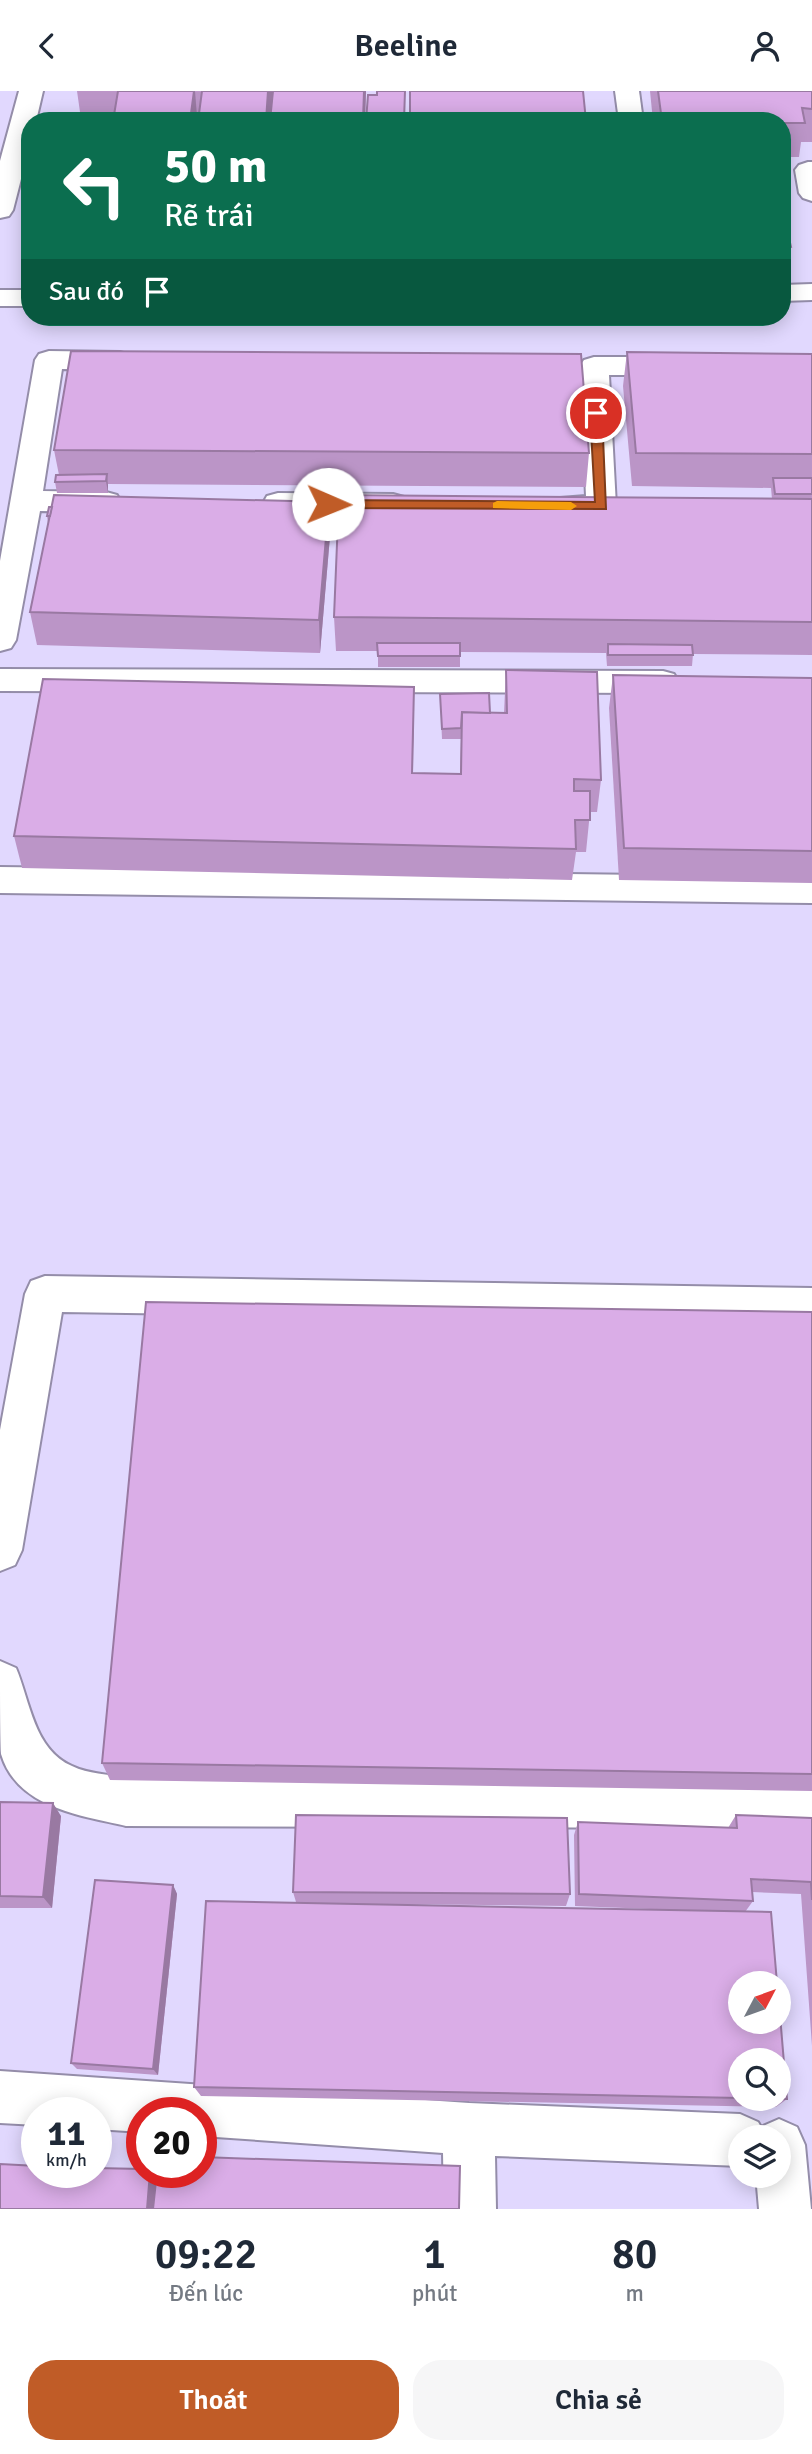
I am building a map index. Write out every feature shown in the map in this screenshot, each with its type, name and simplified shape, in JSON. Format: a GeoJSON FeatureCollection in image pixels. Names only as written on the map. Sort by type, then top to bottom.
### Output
{"type":"FeatureCollection","features":[{"type":"Feature","properties":{"kind":"street"},"geometry":{"type":"LineString","coordinates":[[26,112],[31,91]]}},
{"type":"Feature","properties":{"kind":"street"},"geometry":{"type":"LineString","coordinates":[[628,91],[630,112]]}},
{"type":"Feature","properties":{"kind":"street"},"geometry":{"type":"LineString","coordinates":[[0,210],[21,129]]}},
{"type":"Feature","properties":{"kind":"street"},"geometry":{"type":"LineString","coordinates":[[791,293],[812,292]]}},
{"type":"Feature","properties":{"kind":"street"},"geometry":{"type":"LineString","coordinates":[[0,298],[21,297]]}},
{"type":"Feature","properties":{"kind":"street"},"geometry":{"type":"LineString","coordinates":[[0,639],[27,501],[49,360],[147,361]]}},
{"type":"Feature","properties":{"kind":"street"},"geometry":{"type":"LineString","coordinates":[[531,506],[614,506],[580,366],[703,366]]}},
{"type":"Feature","properties":{"kind":"street"},"geometry":{"type":"LineString","coordinates":[[27,501],[139,502]]}},
{"type":"Feature","properties":{"kind":"street"},"geometry":{"type":"LineString","coordinates":[[251,503],[419,505]]}},
{"type":"Feature","properties":{"kind":"street"},"geometry":{"type":"LineString","coordinates":[[0,680],[688,682]]}},
{"type":"Feature","properties":{"kind":"street"},"geometry":{"type":"LineString","coordinates":[[0,880],[812,890]]}},
{"type":"Feature","properties":{"kind":"street"},"geometry":{"type":"LineString","coordinates":[[0,1550],[45,1294],[812,1306]]}},
{"type":"Feature","properties":{"kind":"street"},"geometry":{"type":"LineString","coordinates":[[0,1684],[10,1725],[41,1772],[61,1787],[127,1801],[716,1804],[812,1807]]}},
{"type":"Feature","properties":{"kind":"street"},"geometry":{"type":"LineString","coordinates":[[0,2097],[469,2129],[728,2140]]}},
{"type":"Feature","properties":{"kind":"street"},"geometry":{"type":"LineString","coordinates":[[469,2129],[470,2209]]}},
{"type":"Feature","properties":{"kind":"street"},"geometry":{"type":"LineString","coordinates":[[783,2188],[785,2209]]}},
{"type":"Feature","properties":{"kind":"shaded area"},"geometry":{"type":"Polygon","coordinates":[[[0,91],[812,91],[812,2209],[0,2209],[0,91]]]}},
{"type":"Feature","properties":{"kind":"building"},"geometry":{"type":"Polygon","coordinates":[[[118,91],[194,91],[191,112],[114,112],[118,91]]]}},
{"type":"Feature","properties":{"kind":"building"},"geometry":{"type":"Polygon","coordinates":[[[202,91],[268,91],[267,112],[199,112],[202,91]]]}},
{"type":"Feature","properties":{"kind":"building"},"geometry":{"type":"Polygon","coordinates":[[[273,91],[364,91],[363,112],[271,112],[273,91]]]}},
{"type":"Feature","properties":{"kind":"building"},"geometry":{"type":"Polygon","coordinates":[[[377,91],[405,91],[404,112],[367,112],[368,95],[377,95],[377,91]]]}},
{"type":"Feature","properties":{"kind":"building"},"geometry":{"type":"Polygon","coordinates":[[[410,91],[583,91],[585,112],[410,112],[410,91]]]}},
{"type":"Feature","properties":{"kind":"building"},"geometry":{"type":"Polygon","coordinates":[[[658,91],[812,91],[812,109],[802,108],[805,123],[791,123],[791,112],[661,112],[658,91]]]}},
{"type":"Feature","properties":{"kind":"building"},"geometry":{"type":"Polygon","coordinates":[[[71,351],[581,354],[589,453],[54,450],[71,351]]]}},
{"type":"Feature","properties":{"kind":"building"},"geometry":{"type":"Polygon","coordinates":[[[627,352],[812,354],[812,454],[636,453],[627,352]]]}},
{"type":"Feature","properties":{"kind":"building"},"geometry":{"type":"Polygon","coordinates":[[[107,474],[106,481],[55,482],[56,475],[107,474]]]}},
{"type":"Feature","properties":{"kind":"building"},"geometry":{"type":"Polygon","coordinates":[[[773,478],[812,478],[812,494],[775,494],[773,478]]]}},
{"type":"Feature","properties":{"kind":"building"},"geometry":{"type":"Polygon","coordinates":[[[54,495],[329,502],[319,620],[30,612],[54,495]]]}},
{"type":"Feature","properties":{"kind":"building"},"geometry":{"type":"Polygon","coordinates":[[[339,495],[812,499],[812,622],[334,617],[339,495]]]}},
{"type":"Feature","properties":{"kind":"building"},"geometry":{"type":"Polygon","coordinates":[[[377,643],[460,643],[460,656],[378,656],[377,643]]]}},
{"type":"Feature","properties":{"kind":"building"},"geometry":{"type":"Polygon","coordinates":[[[608,644],[692,645],[693,655],[608,655],[608,644]]]}},
{"type":"Feature","properties":{"kind":"building"},"geometry":{"type":"Polygon","coordinates":[[[506,670],[597,672],[601,780],[574,779],[574,791],[590,791],[590,820],[575,820],[576,849],[14,836],[43,679],[414,687],[412,773],[461,774],[462,712],[507,713],[506,670]]]}},
{"type":"Feature","properties":{"kind":"building"},"geometry":{"type":"Polygon","coordinates":[[[613,675],[812,678],[812,851],[624,848],[613,675]]]}},
{"type":"Feature","properties":{"kind":"building"},"geometry":{"type":"Polygon","coordinates":[[[489,693],[490,713],[462,712],[461,728],[442,729],[440,694],[489,693]]]}},
{"type":"Feature","properties":{"kind":"building"},"geometry":{"type":"Polygon","coordinates":[[[146,1302],[812,1312],[812,1774],[102,1763],[146,1302]]]}},
{"type":"Feature","properties":{"kind":"building"},"geometry":{"type":"Polygon","coordinates":[[[0,1802],[53,1803],[43,1897],[0,1896],[0,1802]]]}},
{"type":"Feature","properties":{"kind":"building"},"geometry":{"type":"Polygon","coordinates":[[[296,1815],[567,1818],[570,1894],[293,1892],[296,1815]]]}},
{"type":"Feature","properties":{"kind":"building"},"geometry":{"type":"Polygon","coordinates":[[[736,1815],[812,1818],[812,1900],[811,1882],[751,1879],[753,1901],[579,1894],[578,1822],[737,1828],[736,1815]]]}},
{"type":"Feature","properties":{"kind":"building"},"geometry":{"type":"Polygon","coordinates":[[[95,1880],[173,1885],[153,2069],[71,2063],[95,1880]]]}},
{"type":"Feature","properties":{"kind":"building"},"geometry":{"type":"Polygon","coordinates":[[[206,1901],[771,1912],[776,1971],[728,1971],[728,2034],[782,2034],[783,2048],[728,2048],[728,2098],[194,2087],[206,1901]]]}},
{"type":"Feature","properties":{"kind":"building"},"geometry":{"type":"Polygon","coordinates":[[[217,2158],[460,2166],[459,2209],[153,2209],[155,2188],[217,2188],[217,2158]]]}},
{"type":"Feature","properties":{"kind":"building"},"geometry":{"type":"Polygon","coordinates":[[[0,2164],[21,2165],[21,2188],[112,2188],[112,2168],[126,2169],[126,2188],[149,2188],[147,2209],[0,2209],[0,2164]]]}},
{"type":"Feature","properties":{"kind":"slow traffic"},"geometry":{"type":"LineString","coordinates":[[497,505],[571,506]]}},
{"type":"Feature","properties":{"kind":"route"},"geometry":{"type":"LineString","coordinates":[[328,504],[601,506],[596,413]]}}]}
